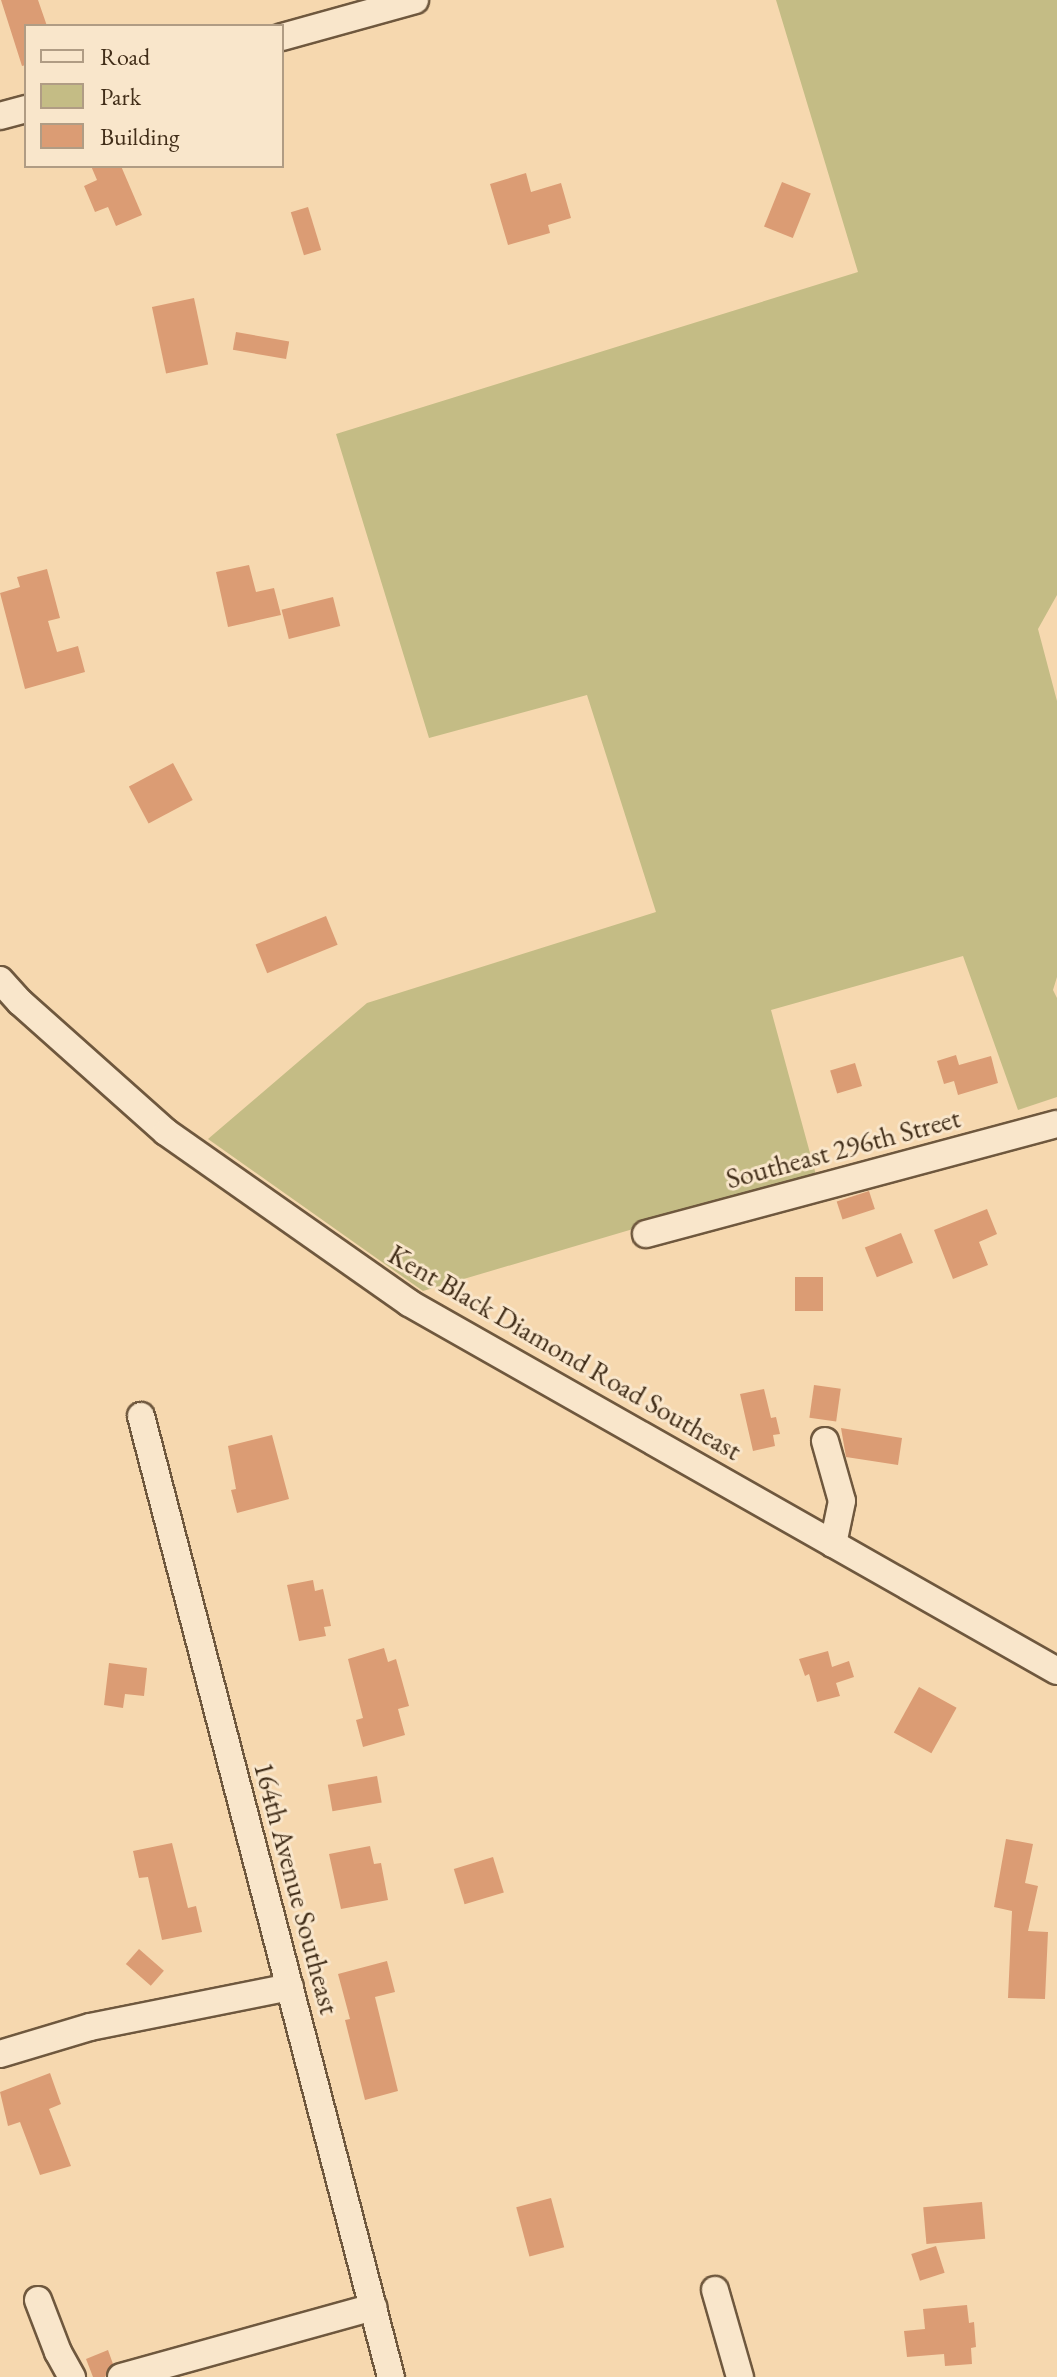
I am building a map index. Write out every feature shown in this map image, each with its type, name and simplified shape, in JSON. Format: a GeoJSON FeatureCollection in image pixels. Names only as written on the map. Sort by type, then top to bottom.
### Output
{"type":"FeatureCollection","features":[{"type":"Feature","properties":{"kind":"street"},"geometry":{"type":"LineString","coordinates":[[284,36],[415,0]]}},
{"type":"Feature","properties":{"kind":"street"},"geometry":{"type":"LineString","coordinates":[[0,116],[24,110]]}},
{"type":"Feature","properties":{"kind":"street","name":"Kent Black Diamond Road Southeast"},"geometry":{"type":"LineString","coordinates":[[0,980],[20,1002],[166,1132],[409,1303],[1057,1671]]}},
{"type":"Feature","properties":{"kind":"street","name":"Southeast 296th Street"},"geometry":{"type":"LineString","coordinates":[[646,1234],[1057,1124]]}},
{"type":"Feature","properties":{"kind":"street","name":"164th Avenue Southeast"},"geometry":{"type":"LineString","coordinates":[[141,1416],[391,2377]]}},
{"type":"Feature","properties":{"kind":"street"},"geometry":{"type":"LineString","coordinates":[[825,1441],[842,1501],[833,1544]]}},
{"type":"Feature","properties":{"kind":"street"},"geometry":{"type":"LineString","coordinates":[[0,2054],[90,2027],[290,1987]]}},
{"type":"Feature","properties":{"kind":"street"},"geometry":{"type":"LineString","coordinates":[[715,2290],[740,2377]]}},
{"type":"Feature","properties":{"kind":"street"},"geometry":{"type":"LineString","coordinates":[[38,2300],[58,2352],[72,2377]]}},
{"type":"Feature","properties":{"kind":"street"},"geometry":{"type":"LineString","coordinates":[[121,2377],[373,2307]]}},
{"type":"Feature","properties":{"kind":"green space"},"geometry":{"type":"Polygon","coordinates":[[[776,0],[1057,0],[1057,595],[1038,629],[1057,701],[1057,977],[1053,990],[1057,998],[1057,1097],[1018,1110],[963,956],[771,1010],[816,1175],[423,1291],[208,1139],[367,1003],[656,912],[587,695],[429,738],[336,434],[858,272],[776,0]]]}},
{"type":"Feature","properties":{"kind":"building"},"geometry":{"type":"Polygon","coordinates":[[[1,0],[38,0],[46,24],[24,24],[22,66],[1,0]]]}},
{"type":"Feature","properties":{"kind":"building"},"geometry":{"type":"Polygon","coordinates":[[[92,168],[122,168],[142,215],[116,226],[108,207],[95,212],[84,186],[97,180],[92,168]]]}},
{"type":"Feature","properties":{"kind":"building"},"geometry":{"type":"Polygon","coordinates":[[[526,173],[531,192],[561,183],[571,218],[548,225],[550,233],[508,245],[490,184],[526,173]]]}},
{"type":"Feature","properties":{"kind":"building"},"geometry":{"type":"Polygon","coordinates":[[[782,182],[811,194],[793,238],[764,227],[782,182]]]}},
{"type":"Feature","properties":{"kind":"building"},"geometry":{"type":"Polygon","coordinates":[[[308,207],[321,250],[304,255],[291,212],[308,207]]]}},
{"type":"Feature","properties":{"kind":"building"},"geometry":{"type":"Polygon","coordinates":[[[194,298],[208,365],[166,373],[152,307],[194,298]]]}},
{"type":"Feature","properties":{"kind":"building"},"geometry":{"type":"Polygon","coordinates":[[[236,332],[289,341],[286,359],[233,350],[236,332]]]}},
{"type":"Feature","properties":{"kind":"building"},"geometry":{"type":"Polygon","coordinates":[[[249,565],[256,592],[274,588],[281,615],[228,627],[216,572],[249,565]]]}},
{"type":"Feature","properties":{"kind":"building"},"geometry":{"type":"Polygon","coordinates":[[[47,569],[60,618],[48,621],[57,652],[78,646],[85,672],[25,689],[0,593],[20,587],[17,577],[47,569]]]}},
{"type":"Feature","properties":{"kind":"building"},"geometry":{"type":"Polygon","coordinates":[[[333,597],[340,626],[289,639],[282,610],[333,597]]]}},
{"type":"Feature","properties":{"kind":"building"},"geometry":{"type":"Polygon","coordinates":[[[173,763],[193,800],[149,824],[129,786],[173,763]]]}},
{"type":"Feature","properties":{"kind":"building"},"geometry":{"type":"Polygon","coordinates":[[[326,916],[338,945],[267,973],[256,944],[326,916]]]}},
{"type":"Feature","properties":{"kind":"building"},"geometry":{"type":"Polygon","coordinates":[[[956,1055],[959,1065],[991,1056],[998,1083],[958,1095],[954,1081],[944,1084],[937,1061],[956,1055]]]}},
{"type":"Feature","properties":{"kind":"building"},"geometry":{"type":"Polygon","coordinates":[[[855,1063],[862,1086],[837,1094],[830,1071],[855,1063]]]}},
{"type":"Feature","properties":{"kind":"building"},"geometry":{"type":"Polygon","coordinates":[[[869,1191],[875,1209],[843,1220],[837,1202],[869,1191]]]}},
{"type":"Feature","properties":{"kind":"building"},"geometry":{"type":"Polygon","coordinates":[[[987,1209],[997,1234],[979,1242],[988,1265],[953,1279],[934,1230],[987,1209]]]}},
{"type":"Feature","properties":{"kind":"building"},"geometry":{"type":"Polygon","coordinates":[[[901,1233],[913,1263],[877,1277],[865,1248],[901,1233]]]}},
{"type":"Feature","properties":{"kind":"building"},"geometry":{"type":"Polygon","coordinates":[[[795,1277],[823,1277],[823,1311],[795,1311],[795,1277]]]}},
{"type":"Feature","properties":{"kind":"building"},"geometry":{"type":"Polygon","coordinates":[[[814,1385],[841,1389],[836,1421],[809,1418],[814,1385]]]}},
{"type":"Feature","properties":{"kind":"building"},"geometry":{"type":"Polygon","coordinates":[[[764,1389],[771,1418],[776,1417],[780,1434],[773,1435],[775,1446],[753,1451],[740,1394],[764,1389]]]}},
{"type":"Feature","properties":{"kind":"building"},"geometry":{"type":"Polygon","coordinates":[[[841,1428],[902,1438],[898,1465],[846,1457],[841,1428]]]}},
{"type":"Feature","properties":{"kind":"building"},"geometry":{"type":"Polygon","coordinates":[[[272,1435],[289,1499],[237,1513],[231,1490],[236,1489],[228,1446],[272,1435]]]}},
{"type":"Feature","properties":{"kind":"building"},"geometry":{"type":"Polygon","coordinates":[[[313,1580],[315,1591],[323,1589],[331,1626],[324,1627],[326,1636],[299,1641],[287,1585],[313,1580]]]}},
{"type":"Feature","properties":{"kind":"building"},"geometry":{"type":"Polygon","coordinates":[[[384,1648],[388,1662],[396,1659],[409,1706],[398,1709],[405,1735],[363,1747],[356,1720],[363,1718],[348,1659],[384,1648]]]}},
{"type":"Feature","properties":{"kind":"building"},"geometry":{"type":"Polygon","coordinates":[[[828,1651],[832,1667],[849,1661],[854,1677],[836,1683],[840,1696],[817,1702],[809,1674],[805,1676],[799,1659],[828,1651]]]}},
{"type":"Feature","properties":{"kind":"building"},"geometry":{"type":"Polygon","coordinates":[[[109,1663],[147,1668],[144,1696],[125,1694],[123,1708],[104,1705],[109,1663]]]}},
{"type":"Feature","properties":{"kind":"building"},"geometry":{"type":"Polygon","coordinates":[[[919,1687],[957,1708],[931,1753],[894,1732],[919,1687]]]}},
{"type":"Feature","properties":{"kind":"building"},"geometry":{"type":"Polygon","coordinates":[[[377,1776],[382,1803],[332,1811],[328,1785],[377,1776]]]}},
{"type":"Feature","properties":{"kind":"building"},"geometry":{"type":"Polygon","coordinates":[[[1006,1839],[1033,1844],[1025,1883],[1038,1886],[1028,1931],[1048,1932],[1045,1999],[1008,1998],[1012,1911],[994,1907],[1006,1839]]]}},
{"type":"Feature","properties":{"kind":"building"},"geometry":{"type":"Polygon","coordinates":[[[172,1843],[188,1908],[196,1906],[202,1932],[162,1940],[148,1877],[139,1878],[133,1851],[172,1843]]]}},
{"type":"Feature","properties":{"kind":"building"},"geometry":{"type":"Polygon","coordinates":[[[370,1846],[374,1864],[381,1863],[388,1900],[341,1909],[329,1854],[370,1846]]]}},
{"type":"Feature","properties":{"kind":"building"},"geometry":{"type":"Polygon","coordinates":[[[493,1857],[504,1892],[465,1904],[454,1869],[493,1857]]]}},
{"type":"Feature","properties":{"kind":"building"},"geometry":{"type":"Polygon","coordinates":[[[139,1949],[164,1971],[151,1986],[126,1964],[139,1949]]]}},
{"type":"Feature","properties":{"kind":"building"},"geometry":{"type":"Polygon","coordinates":[[[387,1961],[395,1992],[375,1997],[398,2091],[365,2100],[345,2020],[350,2019],[338,1974],[387,1961]]]}},
{"type":"Feature","properties":{"kind":"building"},"geometry":{"type":"Polygon","coordinates":[[[50,2073],[61,2104],[49,2109],[71,2166],[40,2175],[20,2122],[8,2126],[0,2092],[50,2073]]]}},
{"type":"Feature","properties":{"kind":"building"},"geometry":{"type":"Polygon","coordinates":[[[551,2198],[564,2247],[529,2257],[516,2207],[551,2198]]]}},
{"type":"Feature","properties":{"kind":"building"},"geometry":{"type":"Polygon","coordinates":[[[982,2202],[985,2239],[926,2244],[923,2207],[982,2202]]]}},
{"type":"Feature","properties":{"kind":"building"},"geometry":{"type":"Polygon","coordinates":[[[936,2246],[945,2273],[920,2281],[911,2254],[936,2246]]]}},
{"type":"Feature","properties":{"kind":"building"},"geometry":{"type":"Polygon","coordinates":[[[967,2305],[969,2323],[974,2322],[976,2347],[971,2348],[972,2364],[945,2366],[944,2354],[907,2357],[904,2331],[925,2329],[923,2309],[967,2305]]]}},
{"type":"Feature","properties":{"kind":"building"},"geometry":{"type":"Polygon","coordinates":[[[108,2350],[113,2364],[105,2377],[93,2377],[86,2359],[108,2350]]]}}]}
